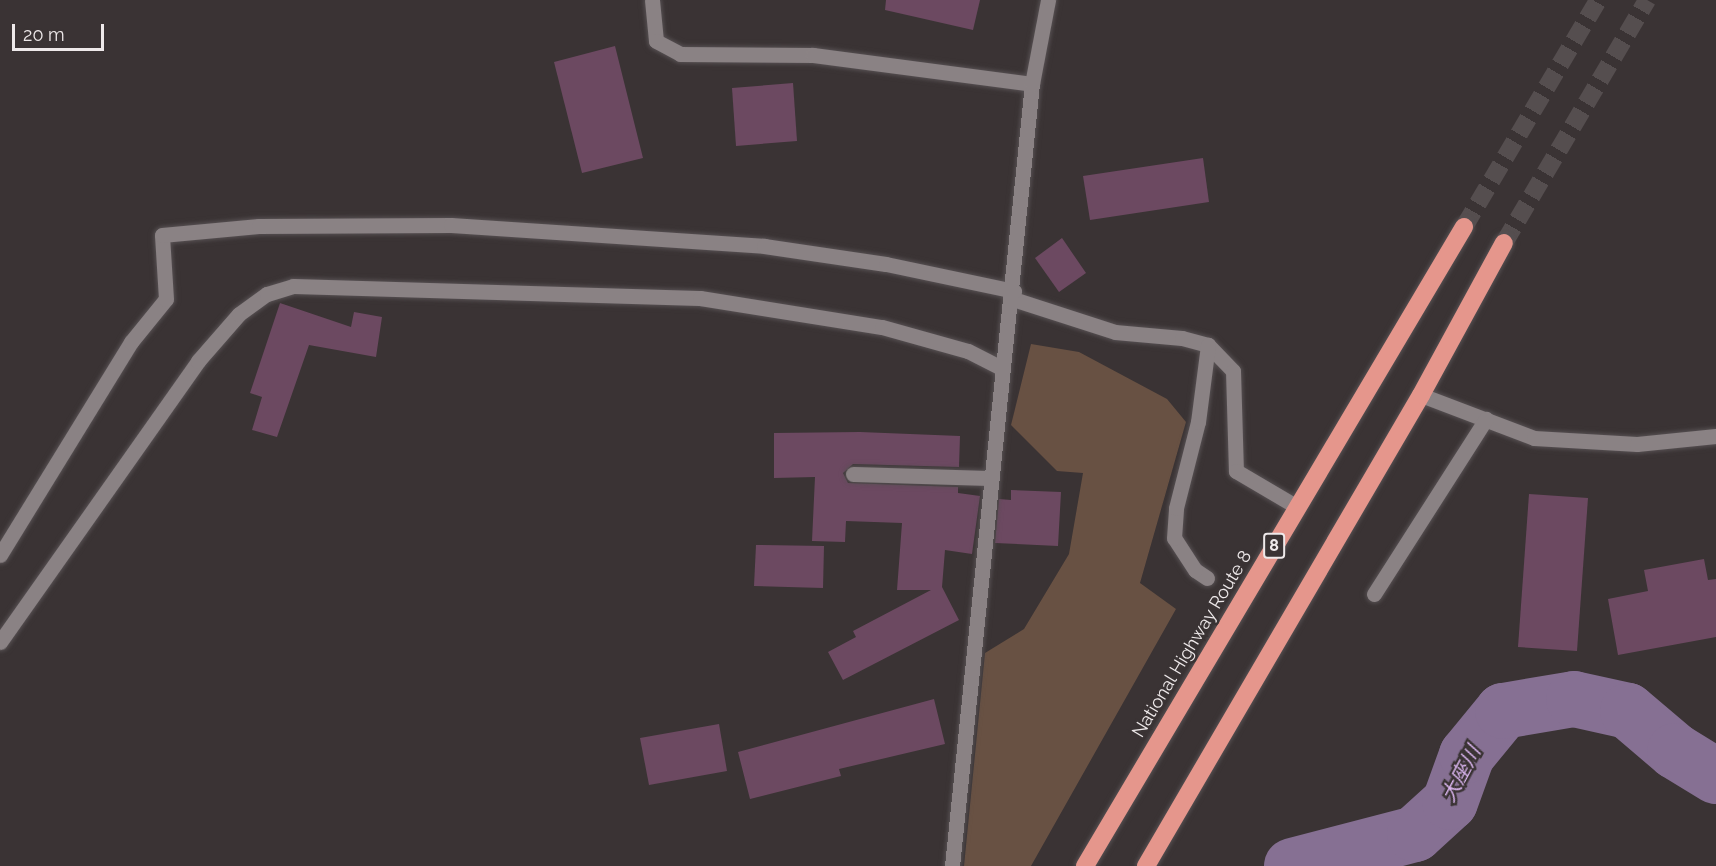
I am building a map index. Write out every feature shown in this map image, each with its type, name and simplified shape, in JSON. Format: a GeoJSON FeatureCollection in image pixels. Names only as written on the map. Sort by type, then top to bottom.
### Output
{"type":"FeatureCollection","features":[{"type":"Feature","properties":{"kind":"highway","name":"National Highway Route 8"},"geometry":{"type":"LineString","coordinates":[[1085,866],[1464,227]]}},
{"type":"Feature","properties":{"kind":"highway"},"geometry":{"type":"LineString","coordinates":[[1146,866],[1421,395],[1504,243]]}},
{"type":"Feature","properties":{"kind":"street"},"geometry":{"type":"LineString","coordinates":[[652,0],[656,41],[680,54],[813,55],[1032,84]]}},
{"type":"Feature","properties":{"kind":"street"},"geometry":{"type":"LineString","coordinates":[[952,866],[990,478],[1002,368],[1014,295],[1032,84],[1048,0]]}},
{"type":"Feature","properties":{"kind":"street"},"geometry":{"type":"LineString","coordinates":[[0,555],[131,342],[166,299],[162,235],[259,226],[451,225],[764,246],[886,264],[1014,295],[1115,332],[1182,338],[1208,345],[1233,371],[1236,471],[1297,507]]}},
{"type":"Feature","properties":{"kind":"street"},"geometry":{"type":"LineString","coordinates":[[0,642],[198,361],[239,314],[267,294],[293,286],[700,298],[882,327],[968,351],[1002,368]]}},
{"type":"Feature","properties":{"kind":"street"},"geometry":{"type":"LineString","coordinates":[[1207,578],[1195,570],[1174,538],[1176,508],[1198,422],[1208,345]]}},
{"type":"Feature","properties":{"kind":"street"},"geometry":{"type":"LineString","coordinates":[[1421,395],[1534,438],[1637,444],[1716,436]]}},
{"type":"Feature","properties":{"kind":"street"},"geometry":{"type":"LineString","coordinates":[[1374,594],[1486,419]]}},
{"type":"Feature","properties":{"kind":"street"},"geometry":{"type":"LineString","coordinates":[[853,474],[990,478]]}},
{"type":"Feature","properties":{"kind":"shaded area"},"geometry":{"type":"Polygon","coordinates":[[[1031,344],[1079,352],[1167,399],[1186,422],[1140,583],[1176,609],[1031,866],[964,866],[985,653],[1024,629],[1069,554],[1083,473],[1057,471],[1011,425],[1031,344]]]}},
{"type":"Feature","properties":{"kind":"building"},"geometry":{"type":"Polygon","coordinates":[[[886,0],[980,0],[973,30],[885,10],[886,0]]]}},
{"type":"Feature","properties":{"kind":"building"},"geometry":{"type":"Polygon","coordinates":[[[615,46],[643,158],[582,173],[554,62],[615,46]]]}},
{"type":"Feature","properties":{"kind":"building"},"geometry":{"type":"Polygon","coordinates":[[[793,83],[797,141],[736,146],[732,88],[793,83]]]}},
{"type":"Feature","properties":{"kind":"building"},"geometry":{"type":"Polygon","coordinates":[[[1203,158],[1209,202],[1090,220],[1083,176],[1203,158]]]}},
{"type":"Feature","properties":{"kind":"building"},"geometry":{"type":"Polygon","coordinates":[[[1062,238],[1086,273],[1059,292],[1035,258],[1062,238]]]}},
{"type":"Feature","properties":{"kind":"building"},"geometry":{"type":"Polygon","coordinates":[[[280,303],[351,327],[354,312],[382,317],[376,357],[309,345],[277,437],[252,430],[262,397],[250,393],[280,303]]]}},
{"type":"Feature","properties":{"kind":"building"},"geometry":{"type":"Polygon","coordinates":[[[860,432],[960,436],[959,467],[853,464],[843,473],[848,483],[958,487],[958,493],[980,496],[972,554],[945,550],[942,587],[959,620],[843,680],[828,652],[856,637],[853,631],[931,590],[897,590],[902,523],[846,521],[845,542],[812,541],[815,477],[774,478],[774,433],[860,432]]]}},
{"type":"Feature","properties":{"kind":"building"},"geometry":{"type":"Polygon","coordinates":[[[1011,490],[1061,492],[1058,546],[995,543],[999,499],[1011,500],[1011,490]]]}},
{"type":"Feature","properties":{"kind":"building"},"geometry":{"type":"Polygon","coordinates":[[[1529,494],[1588,498],[1577,651],[1518,647],[1529,494]]]}},
{"type":"Feature","properties":{"kind":"building"},"geometry":{"type":"Polygon","coordinates":[[[756,545],[824,546],[823,588],[754,586],[756,545]]]}},
{"type":"Feature","properties":{"kind":"building"},"geometry":{"type":"Polygon","coordinates":[[[1704,559],[1708,580],[1716,579],[1716,637],[1618,655],[1608,599],[1648,591],[1644,570],[1704,559]]]}},
{"type":"Feature","properties":{"kind":"building"},"geometry":{"type":"Polygon","coordinates":[[[934,699],[945,744],[839,769],[841,776],[750,799],[738,752],[934,699]]]}},
{"type":"Feature","properties":{"kind":"building"},"geometry":{"type":"Polygon","coordinates":[[[719,724],[727,771],[649,785],[640,738],[719,724]]]}},
{"type":"Feature","properties":{"kind":"waterway","name":"大座川"},"geometry":{"type":"LineString","coordinates":[[1292,866],[1415,834],[1450,802],[1467,755],[1503,711],[1574,699],[1628,711],[1675,751],[1716,776]]}},
{"type":"Feature","properties":{"kind":"tunnel"},"geometry":{"type":"LineString","coordinates":[[1464,227],[1598,0]]}},
{"type":"Feature","properties":{"kind":"tunnel"},"geometry":{"type":"LineString","coordinates":[[1504,243],[1647,0]]}}]}
